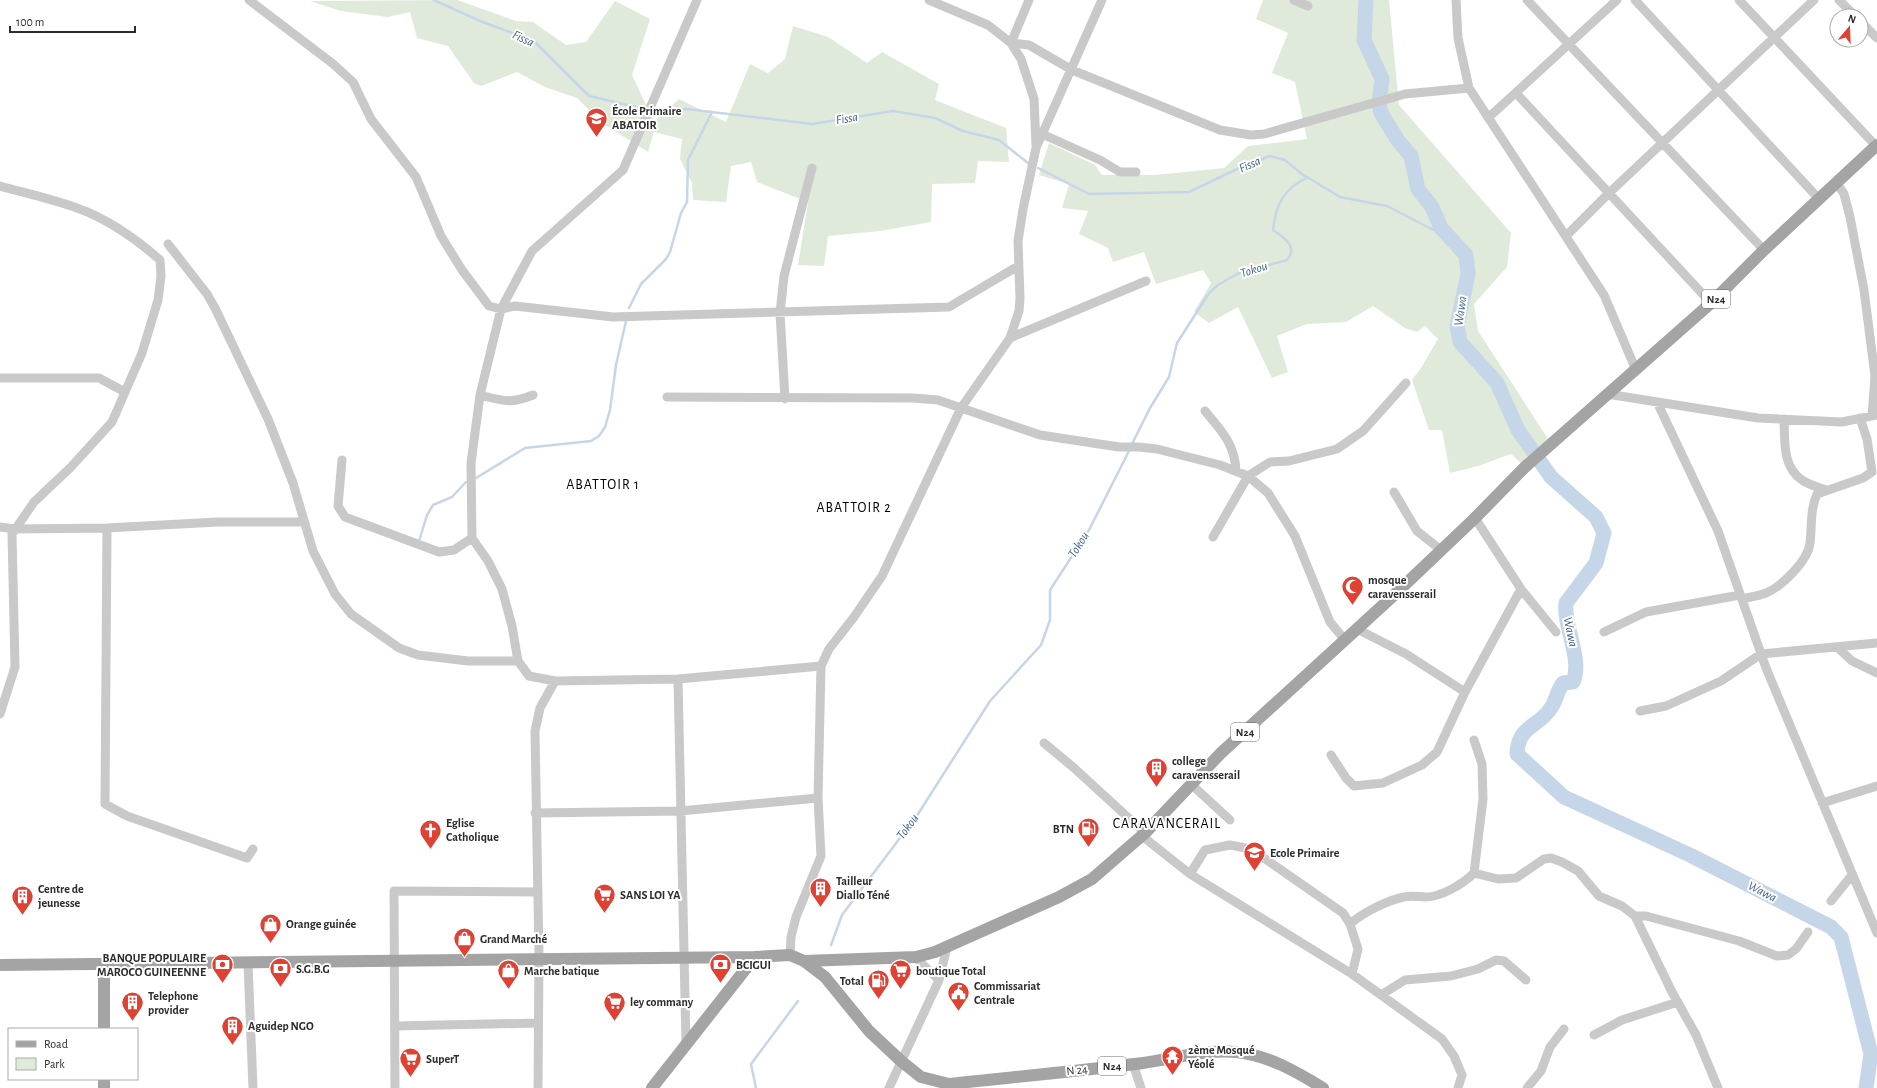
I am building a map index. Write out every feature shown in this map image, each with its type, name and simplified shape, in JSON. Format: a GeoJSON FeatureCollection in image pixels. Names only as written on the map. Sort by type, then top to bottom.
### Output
{"type":"FeatureCollection","features":[{"type":"Feature","properties":{"kind":"main road","name":"N24"},"geometry":{"type":"LineString","coordinates":[[804,962],[915,957],[935,952],[1059,897],[1092,879],[1143,835],[1221,753],[1441,550],[1525,467],[1550,447],[1607,394],[1711,303],[1764,250],[1836,182],[1877,146]]}},
{"type":"Feature","properties":{"kind":"main road"},"geometry":{"type":"LineString","coordinates":[[0,965],[756,957],[790,955],[804,962]]}},
{"type":"Feature","properties":{"kind":"main road"},"geometry":{"type":"LineString","coordinates":[[652,1088],[756,957]]}},
{"type":"Feature","properties":{"kind":"main road","name":"N24"},"geometry":{"type":"LineString","coordinates":[[804,962],[825,977],[869,1031],[901,1061]]}},
{"type":"Feature","properties":{"kind":"main road"},"geometry":{"type":"LineString","coordinates":[[104,965],[104,1028]]}},
{"type":"Feature","properties":{"kind":"main road","name":"N 24"},"geometry":{"type":"LineString","coordinates":[[901,1061],[921,1077],[949,1084],[1132,1064],[1209,1053],[1237,1052],[1265,1059],[1295,1072],[1323,1088]]}},
{"type":"Feature","properties":{"kind":"street"},"geometry":{"type":"LineString","coordinates":[[249,0],[332,63],[353,82],[370,119],[416,177],[441,236],[462,270],[489,306],[501,309],[515,306],[613,317],[950,307],[1018,266]]}},
{"type":"Feature","properties":{"kind":"street"},"geometry":{"type":"LineString","coordinates":[[697,0],[623,170],[532,250],[501,309],[480,395],[471,463],[472,538],[488,561],[502,589],[512,626],[518,661],[529,676],[555,681],[678,679],[821,666]]}},
{"type":"Feature","properties":{"kind":"street"},"geometry":{"type":"LineString","coordinates":[[929,0],[988,25],[1011,43],[1021,59],[1034,99],[1036,148]]}},
{"type":"Feature","properties":{"kind":"street"},"geometry":{"type":"LineString","coordinates":[[1011,43],[1029,0]]}},
{"type":"Feature","properties":{"kind":"street"},"geometry":{"type":"LineString","coordinates":[[790,955],[791,937],[796,917],[821,856],[818,798],[821,666],[829,649],[882,576],[961,408],[1010,338],[1019,311],[1018,241],[1036,148],[1102,0]]}},
{"type":"Feature","properties":{"kind":"street"},"geometry":{"type":"LineString","coordinates":[[1294,0],[1308,6]]}},
{"type":"Feature","properties":{"kind":"street"},"geometry":{"type":"LineString","coordinates":[[1456,0],[1458,38],[1469,88],[1567,236],[1604,295],[1636,370]]}},
{"type":"Feature","properties":{"kind":"street"},"geometry":{"type":"LineString","coordinates":[[1527,0],[1764,250]]}},
{"type":"Feature","properties":{"kind":"street"},"geometry":{"type":"LineString","coordinates":[[1488,118],[1617,0]]}},
{"type":"Feature","properties":{"kind":"street"},"geometry":{"type":"LineString","coordinates":[[1635,0],[1819,199]]}},
{"type":"Feature","properties":{"kind":"street"},"geometry":{"type":"LineString","coordinates":[[1739,0],[1877,146]]}},
{"type":"Feature","properties":{"kind":"street"},"geometry":{"type":"LineString","coordinates":[[1567,236],[1608,194],[1814,0]]}},
{"type":"Feature","properties":{"kind":"street"},"geometry":{"type":"LineString","coordinates":[[1839,0],[1847,8]]}},
{"type":"Feature","properties":{"kind":"street"},"geometry":{"type":"LineString","coordinates":[[1869,30],[1877,38]]}},
{"type":"Feature","properties":{"kind":"street"},"geometry":{"type":"LineString","coordinates":[[1011,43],[1029,45],[1072,70],[1220,130],[1233,133],[1264,134],[1391,98],[1419,92],[1469,88]]}},
{"type":"Feature","properties":{"kind":"street"},"geometry":{"type":"LineString","coordinates":[[1516,93],[1608,194],[1711,303]]}},
{"type":"Feature","properties":{"kind":"street"},"geometry":{"type":"LineString","coordinates":[[1042,134],[1100,160],[1120,172],[1136,172]]}},
{"type":"Feature","properties":{"kind":"street"},"geometry":{"type":"LineString","coordinates":[[785,399],[780,313],[784,276],[812,168]]}},
{"type":"Feature","properties":{"kind":"street"},"geometry":{"type":"LineString","coordinates":[[1607,394],[1758,418],[1842,422],[1874,416],[1875,376],[1864,290],[1850,217],[1844,194],[1836,182]]}},
{"type":"Feature","properties":{"kind":"street"},"geometry":{"type":"LineString","coordinates":[[0,186],[77,208],[105,221],[129,235],[160,260],[161,276],[158,300],[142,353],[112,422],[70,468],[34,502],[12,534],[15,668],[0,714]]}},
{"type":"Feature","properties":{"kind":"street"},"geometry":{"type":"LineString","coordinates":[[168,244],[207,294],[268,419],[293,483],[313,551],[334,594],[351,614],[393,645],[418,654],[468,661],[518,661]]}},
{"type":"Feature","properties":{"kind":"street"},"geometry":{"type":"LineString","coordinates":[[1010,338],[1146,281]]}},
{"type":"Feature","properties":{"kind":"street"},"geometry":{"type":"LineString","coordinates":[[0,378],[99,378],[125,392]]}},
{"type":"Feature","properties":{"kind":"street"},"geometry":{"type":"LineString","coordinates":[[1213,537],[1248,476],[1270,462],[1289,461],[1337,449],[1364,431],[1406,384]]}},
{"type":"Feature","properties":{"kind":"street"},"geometry":{"type":"LineString","coordinates":[[480,395],[501,401],[517,402],[533,395]]}},
{"type":"Feature","properties":{"kind":"street"},"geometry":{"type":"LineString","coordinates":[[667,397],[785,399],[914,398],[938,400],[1040,434],[1119,447],[1139,446],[1157,449],[1220,465],[1248,476],[1268,493],[1295,536],[1330,622],[1345,640]]}},
{"type":"Feature","properties":{"kind":"street"},"geometry":{"type":"LineString","coordinates":[[1658,402],[1718,531],[1761,654],[1877,933]]}},
{"type":"Feature","properties":{"kind":"street"},"geometry":{"type":"LineString","coordinates":[[1205,411],[1223,432],[1235,456],[1236,472]]}},
{"type":"Feature","properties":{"kind":"street"},"geometry":{"type":"LineString","coordinates":[[1604,632],[1646,612],[1766,593],[1784,581],[1805,557],[1810,545],[1813,504],[1817,494],[1874,474],[1867,438],[1860,418]]}},
{"type":"Feature","properties":{"kind":"street"},"geometry":{"type":"LineString","coordinates":[[1784,419],[1786,457],[1791,469],[1802,480],[1826,490]]}},
{"type":"Feature","properties":{"kind":"street"},"geometry":{"type":"LineString","coordinates":[[342,460],[338,506],[345,517],[439,552],[454,550],[472,538]]}},
{"type":"Feature","properties":{"kind":"street"},"geometry":{"type":"LineString","coordinates":[[1394,492],[1417,531],[1441,550]]}},
{"type":"Feature","properties":{"kind":"street"},"geometry":{"type":"LineString","coordinates":[[1475,518],[1521,589],[1556,632]]}},
{"type":"Feature","properties":{"kind":"street"},"geometry":{"type":"LineString","coordinates":[[0,527],[15,529],[107,528],[217,522],[304,522]]}},
{"type":"Feature","properties":{"kind":"street"},"geometry":{"type":"LineString","coordinates":[[107,528],[104,804],[127,816],[247,858],[253,849]]}},
{"type":"Feature","properties":{"kind":"street"},"geometry":{"type":"LineString","coordinates":[[1331,755],[1346,778],[1354,786],[1383,783],[1422,765],[1437,752],[1465,692],[1521,589]]}},
{"type":"Feature","properties":{"kind":"street"},"geometry":{"type":"LineString","coordinates":[[1357,629],[1406,654],[1465,692]]}},
{"type":"Feature","properties":{"kind":"street"},"geometry":{"type":"LineString","coordinates":[[1640,711],[1666,706],[1721,681],[1761,654],[1877,643]]}},
{"type":"Feature","properties":{"kind":"street"},"geometry":{"type":"LineString","coordinates":[[1837,647],[1852,661],[1877,673]]}},
{"type":"Feature","properties":{"kind":"street"},"geometry":{"type":"LineString","coordinates":[[678,679],[686,1044]]}},
{"type":"Feature","properties":{"kind":"street"},"geometry":{"type":"LineString","coordinates":[[538,1088],[539,959],[535,813],[535,731],[540,708],[555,681]]}},
{"type":"Feature","properties":{"kind":"street"},"geometry":{"type":"LineString","coordinates":[[1350,924],[1357,918],[1399,898],[1406,896],[1427,898],[1437,896],[1474,873],[1483,799],[1482,764],[1474,740]]}},
{"type":"Feature","properties":{"kind":"street"},"geometry":{"type":"LineString","coordinates":[[1044,743],[1073,767],[1143,835],[1190,874],[1352,974],[1442,1039],[1454,1056],[1462,1075],[1458,1088]]}},
{"type":"Feature","properties":{"kind":"street"},"geometry":{"type":"LineString","coordinates":[[1192,785],[1230,820]]}},
{"type":"Feature","properties":{"kind":"street"},"geometry":{"type":"LineString","coordinates":[[1822,803],[1877,786]]}},
{"type":"Feature","properties":{"kind":"street"},"geometry":{"type":"LineString","coordinates":[[535,813],[680,811],[818,798]]}},
{"type":"Feature","properties":{"kind":"street"},"geometry":{"type":"LineString","coordinates":[[1190,874],[1205,850],[1230,845],[1251,849],[1343,913],[1350,924],[1358,949],[1352,974]]}},
{"type":"Feature","properties":{"kind":"street"},"geometry":{"type":"LineString","coordinates":[[1474,873],[1498,879],[1516,878],[1544,859],[1551,858],[1562,862],[1578,872],[1599,896],[1622,906],[1635,916],[1696,1035],[1718,1088]]}},
{"type":"Feature","properties":{"kind":"street"},"geometry":{"type":"LineString","coordinates":[[1831,901],[1852,875]]}},
{"type":"Feature","properties":{"kind":"street"},"geometry":{"type":"LineString","coordinates":[[395,1088],[396,1026],[394,891],[538,892]]}},
{"type":"Feature","properties":{"kind":"street"},"geometry":{"type":"LineString","coordinates":[[1635,916],[1646,916],[1739,941],[1777,956],[1788,955],[1796,949],[1808,932]]}},
{"type":"Feature","properties":{"kind":"street"},"geometry":{"type":"LineString","coordinates":[[889,1088],[939,980],[947,947]]}},
{"type":"Feature","properties":{"kind":"street"},"geometry":{"type":"LineString","coordinates":[[915,957],[939,980]]}},
{"type":"Feature","properties":{"kind":"street"},"geometry":{"type":"LineString","coordinates":[[1381,995],[1405,980],[1451,976],[1478,969],[1496,960],[1504,961],[1526,980]]}},
{"type":"Feature","properties":{"kind":"street"},"geometry":{"type":"LineString","coordinates":[[248,963],[254,1088]]}},
{"type":"Feature","properties":{"kind":"street"},"geometry":{"type":"LineString","coordinates":[[1594,1035],[1622,1020],[1678,1002]]}},
{"type":"Feature","properties":{"kind":"street"},"geometry":{"type":"LineString","coordinates":[[396,1026],[538,1024]]}},
{"type":"Feature","properties":{"kind":"street"},"geometry":{"type":"LineString","coordinates":[[1527,1088],[1541,1072],[1550,1047],[1564,1029]]}},
{"type":"Feature","properties":{"kind":"street"},"geometry":{"type":"LineString","coordinates":[[1132,1064],[1142,1088]]}},
{"type":"Feature","properties":{"kind":"green space"},"geometry":{"type":"Polygon","coordinates":[[[457,0],[516,21],[533,22],[566,45],[586,42],[615,1],[650,19],[632,75],[654,122],[679,99],[726,122],[750,64],[768,73],[785,59],[793,26],[828,37],[867,63],[882,52],[939,84],[935,100],[1006,128],[1009,162],[978,161],[975,183],[932,184],[931,222],[880,231],[828,236],[824,266],[798,265],[808,202],[757,182],[751,162],[731,166],[726,202],[693,200],[692,183],[680,159],[682,139],[654,132],[648,152],[602,123],[577,98],[545,87],[517,72],[481,86],[474,83],[448,46],[417,38],[410,12],[388,17],[341,11],[310,1],[457,0]]]}},
{"type":"Feature","properties":{"kind":"green space"},"geometry":{"type":"Polygon","coordinates":[[[1263,0],[1389,0],[1399,105],[1511,233],[1507,267],[1474,304],[1478,331],[1548,439],[1521,463],[1511,454],[1478,466],[1450,473],[1442,430],[1429,430],[1412,380],[1438,339],[1425,326],[1417,332],[1405,328],[1373,306],[1346,322],[1307,324],[1277,336],[1288,372],[1272,378],[1238,307],[1209,323],[1194,312],[1211,283],[1203,270],[1156,284],[1144,252],[1113,262],[1108,248],[1079,234],[1088,211],[1062,208],[1069,184],[1039,175],[1049,143],[1095,165],[1102,175],[1155,175],[1224,168],[1248,146],[1307,139],[1295,82],[1272,73],[1288,33],[1256,19],[1263,0]]]}},
{"type":"Feature","properties":{"kind":"waterway","name":"Fissa"},"geometry":{"type":"LineString","coordinates":[[434,0],[480,21],[534,41],[589,96],[645,109]]}},
{"type":"Feature","properties":{"kind":"waterway","name":"Wawa"},"geometry":{"type":"LineString","coordinates":[[1366,0],[1364,40],[1382,79],[1379,104],[1381,113],[1397,139],[1411,156],[1418,189],[1432,207],[1441,228],[1466,255],[1468,274],[1457,326],[1460,342],[1497,383],[1518,430],[1551,477],[1596,517],[1604,533],[1596,563],[1566,603],[1567,622],[1576,663],[1573,682],[1563,683],[1546,715],[1521,737],[1517,754],[1564,797],[1692,856],[1831,927],[1841,937],[1871,1054],[1866,1088]]}},
{"type":"Feature","properties":{"kind":"waterway","name":"Fissa"},"geometry":{"type":"LineString","coordinates":[[654,110],[686,109],[812,124],[893,111],[935,118],[963,131],[999,140],[1028,163]]}},
{"type":"Feature","properties":{"kind":"waterway"},"geometry":{"type":"LineString","coordinates":[[629,308],[641,284],[666,259],[670,252],[681,213],[687,202],[688,160],[712,112]]}},
{"type":"Feature","properties":{"kind":"waterway","name":"Fissa"},"geometry":{"type":"LineString","coordinates":[[1038,168],[1089,194],[1189,192],[1235,170],[1270,156],[1285,160],[1302,174],[1340,197],[1387,206],[1451,239]]}},
{"type":"Feature","properties":{"kind":"waterway","name":"Tokou"},"geometry":{"type":"LineString","coordinates":[[1132,444],[1150,408],[1169,377],[1177,343],[1209,293],[1218,285],[1237,274],[1287,260],[1290,255],[1290,246],[1285,239],[1273,230],[1276,212],[1287,192],[1308,177]]}},
{"type":"Feature","properties":{"kind":"waterway"},"geometry":{"type":"LineString","coordinates":[[476,478],[525,448],[591,441],[599,436],[605,427],[610,410],[616,365],[626,321]]}},
{"type":"Feature","properties":{"kind":"waterway","name":"Tokou"},"geometry":{"type":"LineString","coordinates":[[831,945],[842,915],[918,814],[990,701],[1041,645],[1050,620],[1050,590],[1089,530],[1130,449]]}},
{"type":"Feature","properties":{"kind":"waterway"},"geometry":{"type":"LineString","coordinates":[[419,541],[427,515],[433,505],[452,497],[466,482]]}},
{"type":"Feature","properties":{"kind":"waterway"},"geometry":{"type":"LineString","coordinates":[[756,1088],[751,1064],[798,1001]]}},
{"type":"Feature","properties":{"kind":"place","name":"École Primaire ABATOIR"},"geometry":{"type":"Point","coordinates":[597,138]}},
{"type":"Feature","properties":{"kind":"place","name":"mosque caravensserail"},"geometry":{"type":"Point","coordinates":[1353,606]}},
{"type":"Feature","properties":{"kind":"place","name":"college caravensserail"},"geometry":{"type":"Point","coordinates":[1157,788]}},
{"type":"Feature","properties":{"kind":"place","name":"BTN"},"geometry":{"type":"Point","coordinates":[1089,848]}},
{"type":"Feature","properties":{"kind":"place","name":"Eglise Catholique"},"geometry":{"type":"Point","coordinates":[431,850]}},
{"type":"Feature","properties":{"kind":"place","name":"Ecole Primaire"},"geometry":{"type":"Point","coordinates":[1254,872]}},
{"type":"Feature","properties":{"kind":"place","name":"Tailleur Diallo Téné"},"geometry":{"type":"Point","coordinates":[821,908]}},
{"type":"Feature","properties":{"kind":"place","name":"SANS LOI YA"},"geometry":{"type":"Point","coordinates":[605,914]}},
{"type":"Feature","properties":{"kind":"place","name":"Centre de jeunesse"},"geometry":{"type":"Point","coordinates":[22,916]}},
{"type":"Feature","properties":{"kind":"place","name":"Orange guinée"},"geometry":{"type":"Point","coordinates":[270,944]}},
{"type":"Feature","properties":{"kind":"place","name":"Grand Marché"},"geometry":{"type":"Point","coordinates":[465,958]}},
{"type":"Feature","properties":{"kind":"place","name":"BANQUE POPULAIRE MAROCO GUINEENNE"},"geometry":{"type":"Point","coordinates":[222,984]}},
{"type":"Feature","properties":{"kind":"place","name":"BCIGUI"},"geometry":{"type":"Point","coordinates":[720,984]}},
{"type":"Feature","properties":{"kind":"place","name":"S.G.B.G"},"geometry":{"type":"Point","coordinates":[281,988]}},
{"type":"Feature","properties":{"kind":"place","name":"Marche batique"},"geometry":{"type":"Point","coordinates":[508,990]}},
{"type":"Feature","properties":{"kind":"place","name":"boutique Total"},"geometry":{"type":"Point","coordinates":[901,990]}},
{"type":"Feature","properties":{"kind":"place","name":"Total"},"geometry":{"type":"Point","coordinates":[879,1000]}},
{"type":"Feature","properties":{"kind":"place","name":"Commissariat Centrale"},"geometry":{"type":"Point","coordinates":[959,1012]}},
{"type":"Feature","properties":{"kind":"place","name":"Telephone provider"},"geometry":{"type":"Point","coordinates":[132,1022]}},
{"type":"Feature","properties":{"kind":"place","name":"ley commany"},"geometry":{"type":"Point","coordinates":[614,1022]}},
{"type":"Feature","properties":{"kind":"place","name":"Aguidep NGO"},"geometry":{"type":"Point","coordinates":[232,1046]}},
{"type":"Feature","properties":{"kind":"place","name":"2ème Mosqué Yéolé"},"geometry":{"type":"Point","coordinates":[1172,1076]}},
{"type":"Feature","properties":{"kind":"place","name":"SuperT"},"geometry":{"type":"Point","coordinates":[410,1078]}},
{"type":"Feature","properties":{"kind":"district","name":"ABATTOIR 1"},"geometry":{"type":"Point","coordinates":[603,485]}},
{"type":"Feature","properties":{"kind":"district","name":"ABATTOIR 2"},"geometry":{"type":"Point","coordinates":[854,508]}},
{"type":"Feature","properties":{"kind":"district","name":"CARAVANCERAIL"},"geometry":{"type":"Point","coordinates":[1167,824]}}]}
